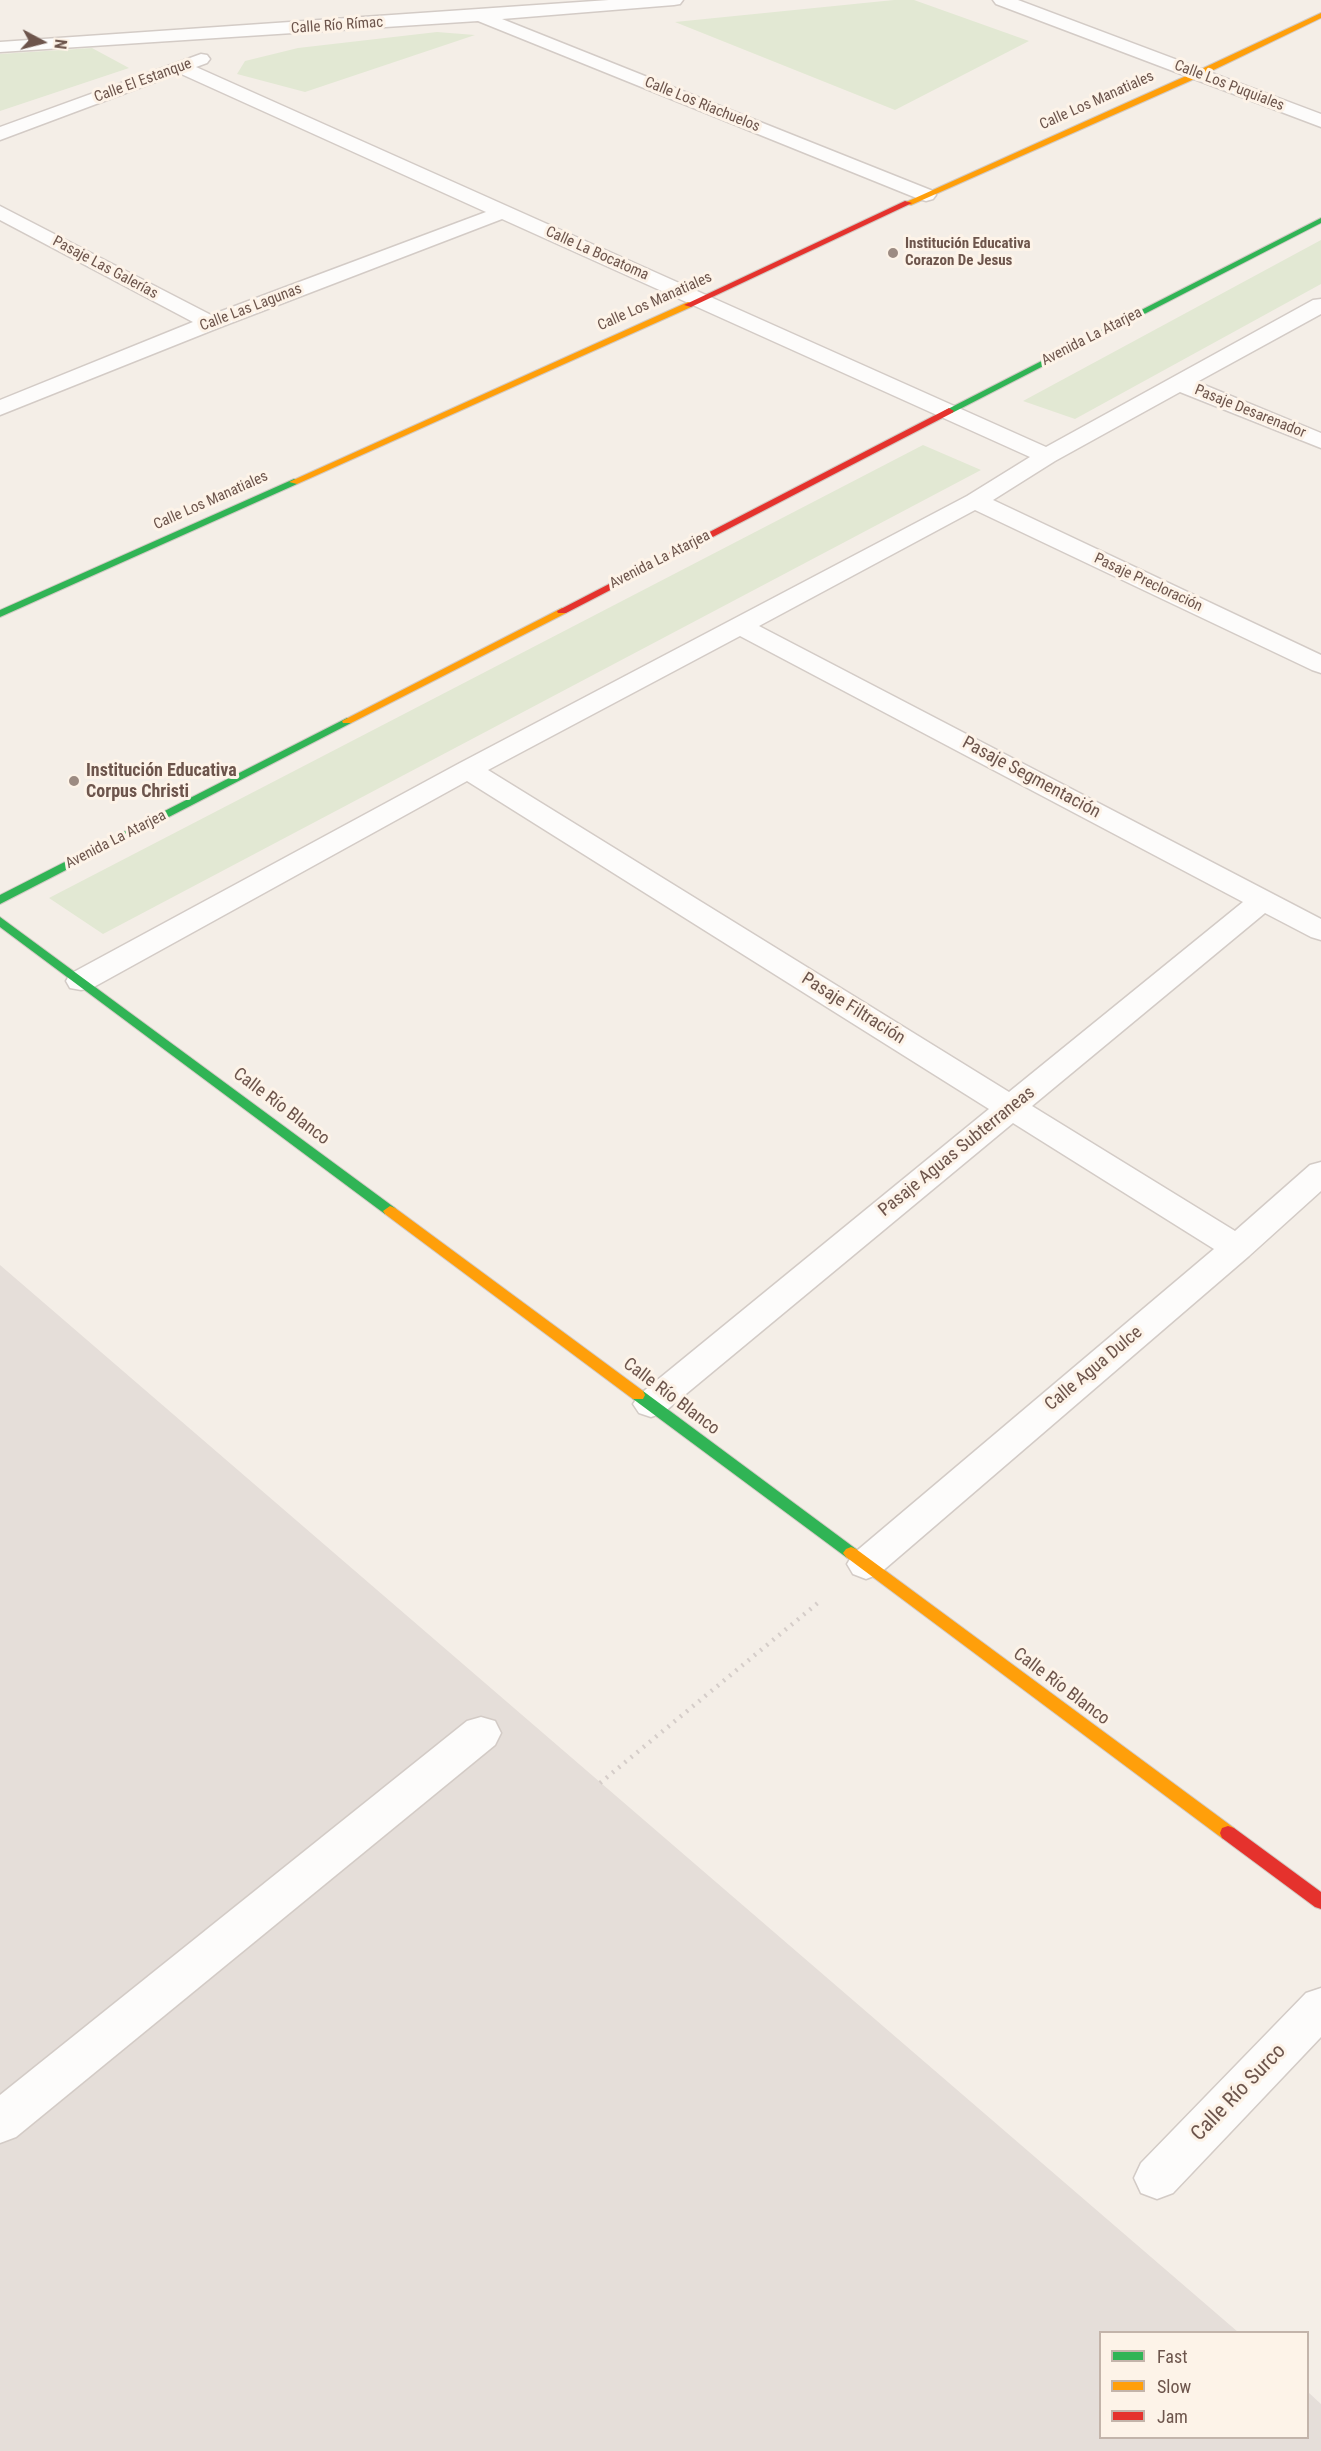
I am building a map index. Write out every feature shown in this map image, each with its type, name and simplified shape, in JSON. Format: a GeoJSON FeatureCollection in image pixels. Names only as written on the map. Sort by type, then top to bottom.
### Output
{"type":"FeatureCollection","features":[{"type":"Feature","properties":{"kind":"street","name":"Calle Río Rímac"},"geometry":{"type":"LineString","coordinates":[[0,47],[478,16],[675,0]]}},
{"type":"Feature","properties":{"kind":"street","name":"Calle Los Puquiales"},"geometry":{"type":"LineString","coordinates":[[1002,0],[1321,121]]}},
{"type":"Feature","properties":{"kind":"street","name":"Calle Los Manatiales"},"geometry":{"type":"LineString","coordinates":[[0,614],[1198,74],[1321,15]]}},
{"type":"Feature","properties":{"kind":"street","name":"Calle Los Riachuelos"},"geometry":{"type":"LineString","coordinates":[[478,16],[926,195]]}},
{"type":"Feature","properties":{"kind":"street","name":"Calle El Estanque"},"geometry":{"type":"LineString","coordinates":[[0,134],[286,29]]}},
{"type":"Feature","properties":{"kind":"street","name":"Calle La Bocatoma"},"geometry":{"type":"LineString","coordinates":[[180,67],[1047,456]]}},
{"type":"Feature","properties":{"kind":"street","name":"Calle Las Lagunas"},"geometry":{"type":"LineString","coordinates":[[0,408],[210,323],[503,212]]}},
{"type":"Feature","properties":{"kind":"street","name":"Pasaje Las Galerías"},"geometry":{"type":"LineString","coordinates":[[0,213],[210,323]]}},
{"type":"Feature","properties":{"kind":"street","name":"Avenida La Atarjea"},"geometry":{"type":"LineString","coordinates":[[0,900],[1321,220]]}},
{"type":"Feature","properties":{"kind":"street"},"geometry":{"type":"LineString","coordinates":[[81,981],[468,770],[975,501],[1047,456],[1321,305]]}},
{"type":"Feature","properties":{"kind":"street","name":"Pasaje Desarenador"},"geometry":{"type":"LineString","coordinates":[[1179,383],[1321,441]]}},
{"type":"Feature","properties":{"kind":"street","name":"Pasaje Precloración"},"geometry":{"type":"LineString","coordinates":[[975,501],[1321,665]]}},
{"type":"Feature","properties":{"kind":"street","name":"Pasaje Segmentación"},"geometry":{"type":"LineString","coordinates":[[741,626],[1321,931]]}},
{"type":"Feature","properties":{"kind":"street","name":"Pasaje Filtración"},"geometry":{"type":"LineString","coordinates":[[468,770],[1237,1248]]}},
{"type":"Feature","properties":{"kind":"street","name":"Pasaje Aguas Subterraneas"},"geometry":{"type":"LineString","coordinates":[[651,1404],[1263,900]]}},
{"type":"Feature","properties":{"kind":"street","name":"Calle Río Blanco"},"geometry":{"type":"LineString","coordinates":[[0,921],[1321,1902]]}},
{"type":"Feature","properties":{"kind":"street","name":"Calle Agua Dulce"},"geometry":{"type":"LineString","coordinates":[[866,1564],[1237,1248],[1321,1173]]}},
{"type":"Feature","properties":{"kind":"street"},"geometry":{"type":"LineString","coordinates":[[0,2122],[481,1733]]}},
{"type":"Feature","properties":{"kind":"street","name":"Calle Río Surco"},"geometry":{"type":"LineString","coordinates":[[1157,2178],[1321,2007]]}},
{"type":"Feature","properties":{"kind":"path"},"geometry":{"type":"LineString","coordinates":[[600,1783],[866,1564]]}},
{"type":"Feature","properties":{"kind":"shaded area"},"geometry":{"type":"Polygon","coordinates":[[[0,1265],[1237,2331],[1099,2331],[1099,2439],[1309,2439],[1309,2393],[1321,2404],[1321,2451],[0,2451],[0,1265]]]}},
{"type":"Feature","properties":{"kind":"green space"},"geometry":{"type":"Polygon","coordinates":[[[894,0],[914,0],[1029,41],[895,110],[675,22],[894,0]]]}},
{"type":"Feature","properties":{"kind":"green space"},"geometry":{"type":"Polygon","coordinates":[[[437,32],[475,35],[305,92],[237,74],[245,61],[298,48],[437,32]]]}},
{"type":"Feature","properties":{"kind":"green space"},"geometry":{"type":"Polygon","coordinates":[[[92,48],[129,68],[0,111],[0,54],[92,48]]]}},
{"type":"Feature","properties":{"kind":"green space"},"geometry":{"type":"Polygon","coordinates":[[[1321,240],[1321,284],[1075,419],[1023,401],[1321,240]]]}},
{"type":"Feature","properties":{"kind":"green space"},"geometry":{"type":"Polygon","coordinates":[[[923,445],[981,470],[103,934],[49,898],[923,445]]]}},
{"type":"Feature","properties":{"kind":"traffic: fast"},"geometry":{"type":"LineString","coordinates":[[949,411],[1321,220]]}},
{"type":"Feature","properties":{"kind":"traffic: fast"},"geometry":{"type":"LineString","coordinates":[[0,614],[294,482]]}},
{"type":"Feature","properties":{"kind":"traffic: fast"},"geometry":{"type":"LineString","coordinates":[[0,900],[347,721]]}},
{"type":"Feature","properties":{"kind":"traffic: fast"},"geometry":{"type":"LineString","coordinates":[[0,921],[390,1211]]}},
{"type":"Feature","properties":{"kind":"traffic: fast"},"geometry":{"type":"LineString","coordinates":[[638,1395],[851,1553]]}},
{"type":"Feature","properties":{"kind":"traffic: slow"},"geometry":{"type":"LineString","coordinates":[[908,203],[1198,74],[1321,15]]}},
{"type":"Feature","properties":{"kind":"traffic: slow"},"geometry":{"type":"LineString","coordinates":[[294,482],[688,305]]}},
{"type":"Feature","properties":{"kind":"traffic: slow"},"geometry":{"type":"LineString","coordinates":[[347,721],[562,611]]}},
{"type":"Feature","properties":{"kind":"traffic: slow"},"geometry":{"type":"LineString","coordinates":[[390,1211],[638,1395]]}},
{"type":"Feature","properties":{"kind":"traffic: slow"},"geometry":{"type":"LineString","coordinates":[[851,1553],[1228,1833]]}},
{"type":"Feature","properties":{"kind":"traffic: jam"},"geometry":{"type":"LineString","coordinates":[[688,305],[908,203]]}},
{"type":"Feature","properties":{"kind":"traffic: jam"},"geometry":{"type":"LineString","coordinates":[[562,611],[949,411]]}},
{"type":"Feature","properties":{"kind":"traffic: jam"},"geometry":{"type":"LineString","coordinates":[[1228,1833],[1321,1902]]}},
{"type":"Feature","properties":{"kind":"place","name":"Institución Educativa Corazon De Jesus"},"geometry":{"type":"Point","coordinates":[893,253]}},
{"type":"Feature","properties":{"kind":"place","name":"Institución Educativa Corpus Christi"},"geometry":{"type":"Point","coordinates":[74,781]}}]}
